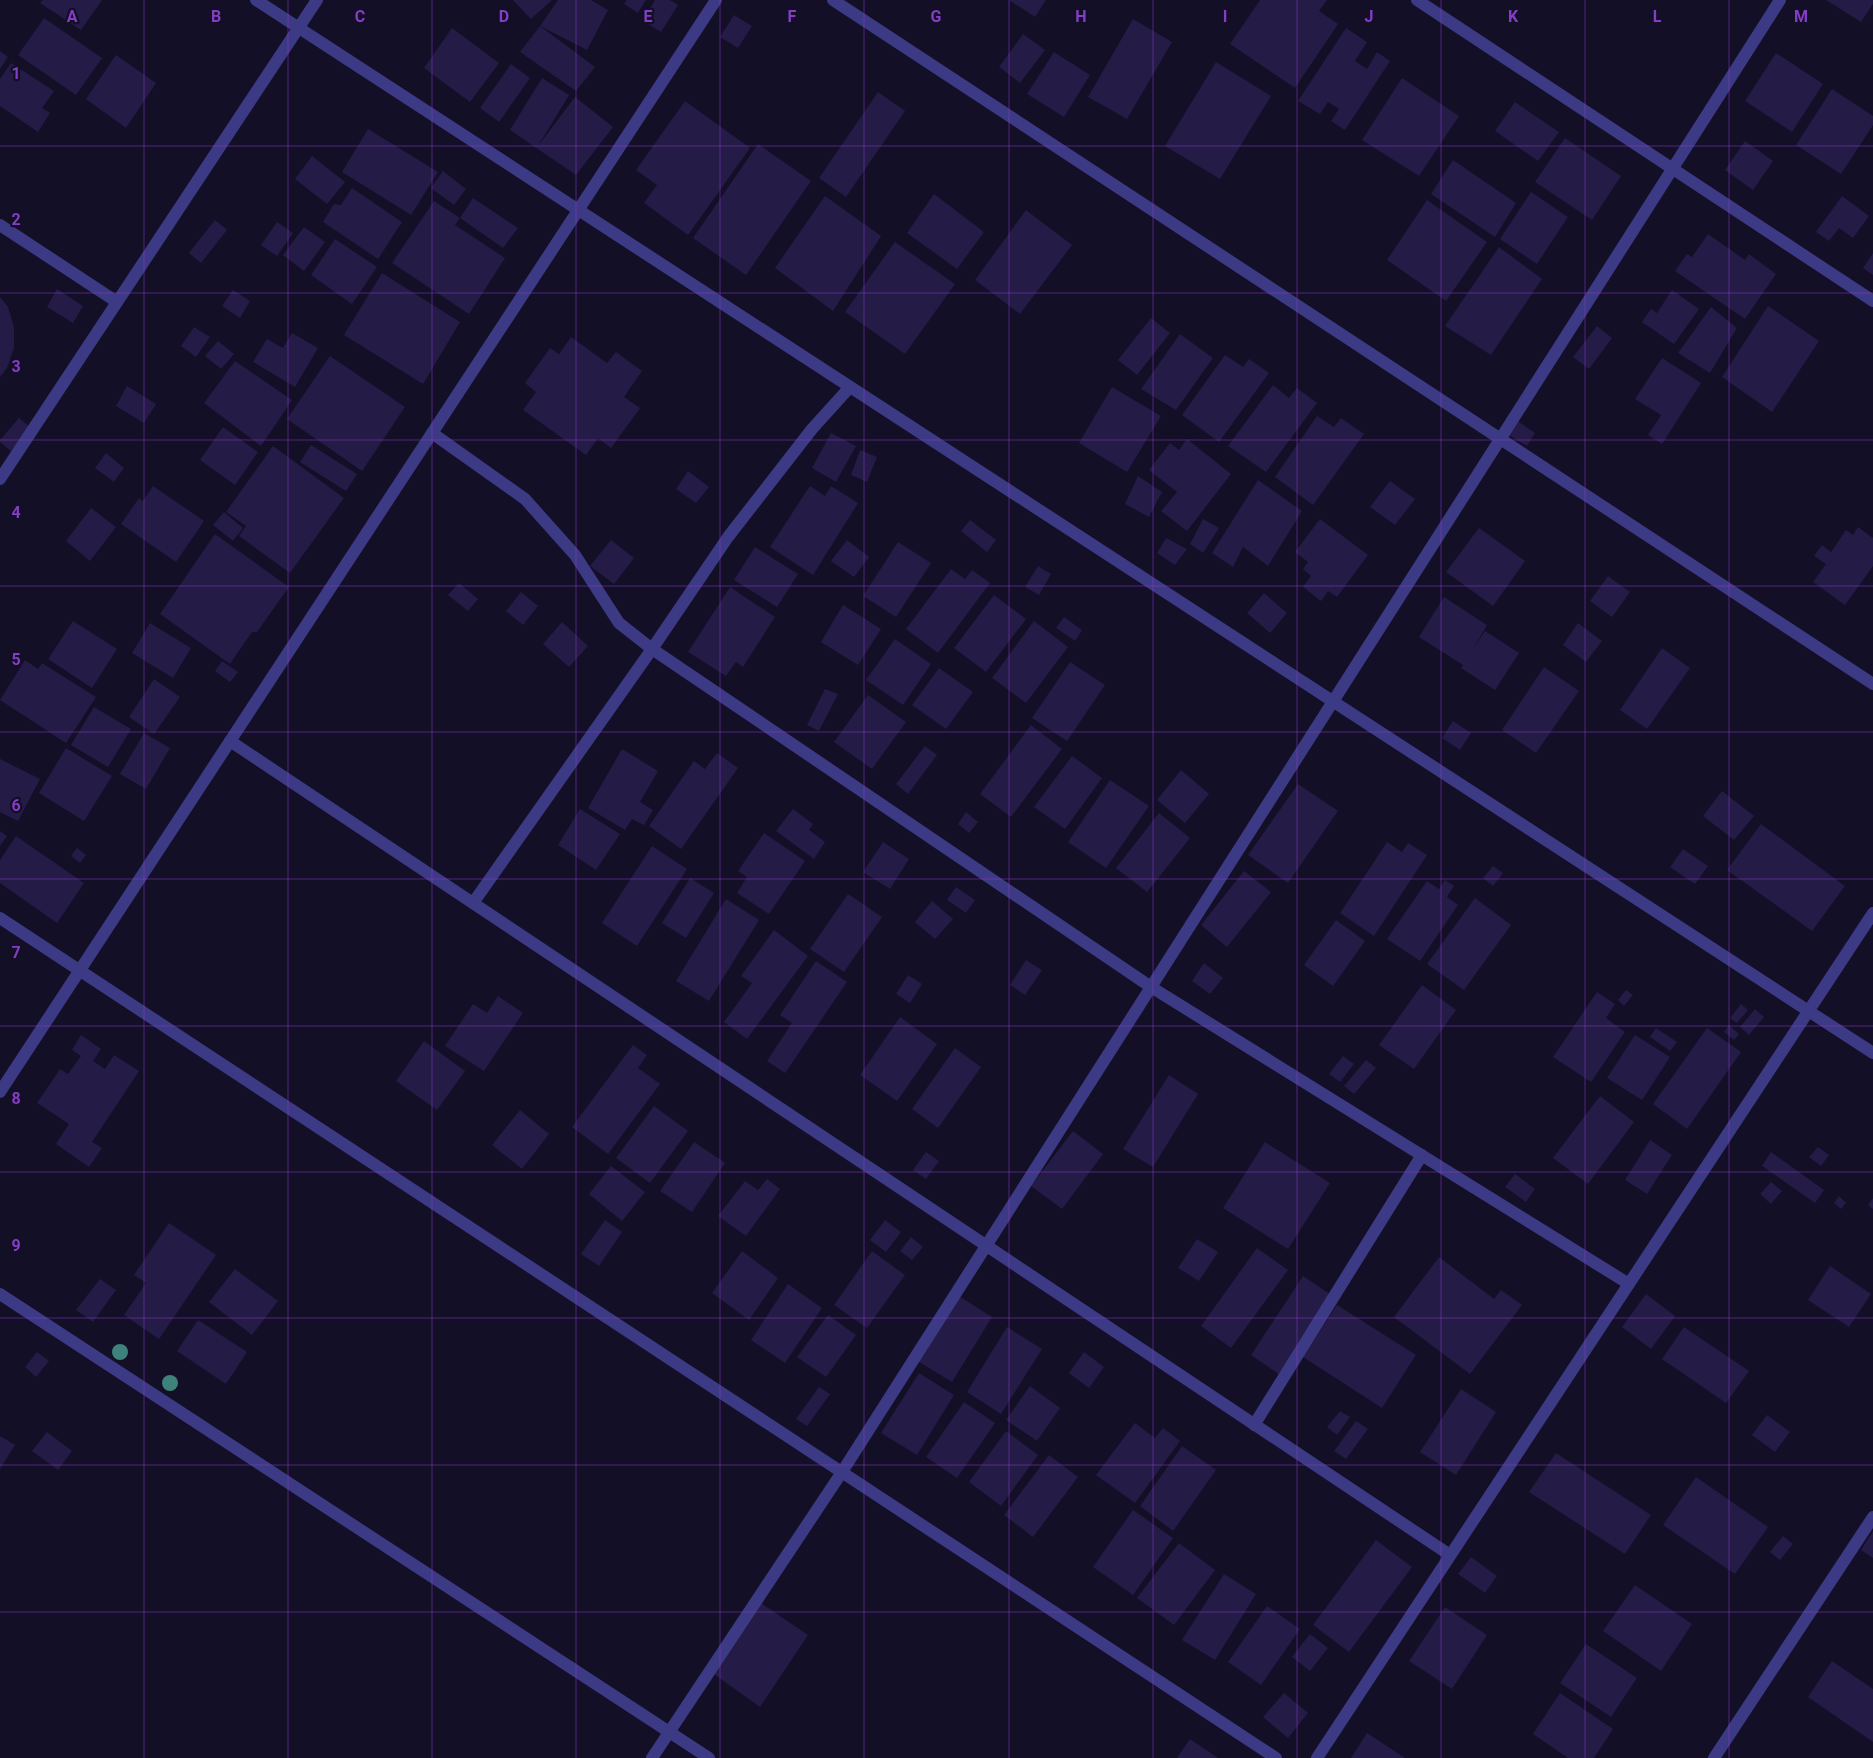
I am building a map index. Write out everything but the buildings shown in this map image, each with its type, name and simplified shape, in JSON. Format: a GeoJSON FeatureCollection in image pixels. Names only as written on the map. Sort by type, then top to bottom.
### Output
{"type":"FeatureCollection","features":[{"type":"Feature","properties":{"kind":"street"},"geometry":{"type":"LineString","coordinates":[[256,0],[1873,1053]]}},
{"type":"Feature","properties":{"kind":"street"},"geometry":{"type":"LineString","coordinates":[[0,479],[317,0]]}},
{"type":"Feature","properties":{"kind":"street"},"geometry":{"type":"LineString","coordinates":[[0,1092],[716,0]]}},
{"type":"Feature","properties":{"kind":"street"},"geometry":{"type":"LineString","coordinates":[[833,0],[1873,684]]}},
{"type":"Feature","properties":{"kind":"street"},"geometry":{"type":"LineString","coordinates":[[1417,0],[1873,301]]}},
{"type":"Feature","properties":{"kind":"street"},"geometry":{"type":"LineString","coordinates":[[652,1758],[842,1472],[1780,0]]}},
{"type":"Feature","properties":{"kind":"street"},"geometry":{"type":"LineString","coordinates":[[0,225],[117,302]]}},
{"type":"Feature","properties":{"kind":"street"},"geometry":{"type":"LineString","coordinates":[[473,903],[652,649],[728,537],[812,429],[850,387]]}},
{"type":"Feature","properties":{"kind":"street"},"geometry":{"type":"LineString","coordinates":[[432,433],[525,499],[575,555],[619,623],[652,649],[1151,987],[1629,1284]]}},
{"type":"Feature","properties":{"kind":"street"},"geometry":{"type":"LineString","coordinates":[[230,741],[1450,1555]]}},
{"type":"Feature","properties":{"kind":"street"},"geometry":{"type":"LineString","coordinates":[[1317,1758],[1873,913]]}},
{"type":"Feature","properties":{"kind":"street"},"geometry":{"type":"LineString","coordinates":[[0,918],[1276,1758]]}},
{"type":"Feature","properties":{"kind":"street"},"geometry":{"type":"LineString","coordinates":[[1254,1425],[1422,1155]]}},
{"type":"Feature","properties":{"kind":"street"},"geometry":{"type":"LineString","coordinates":[[0,1294],[709,1758]]}},
{"type":"Feature","properties":{"kind":"street"},"geometry":{"type":"LineString","coordinates":[[1714,1758],[1873,1517]]}}]}
